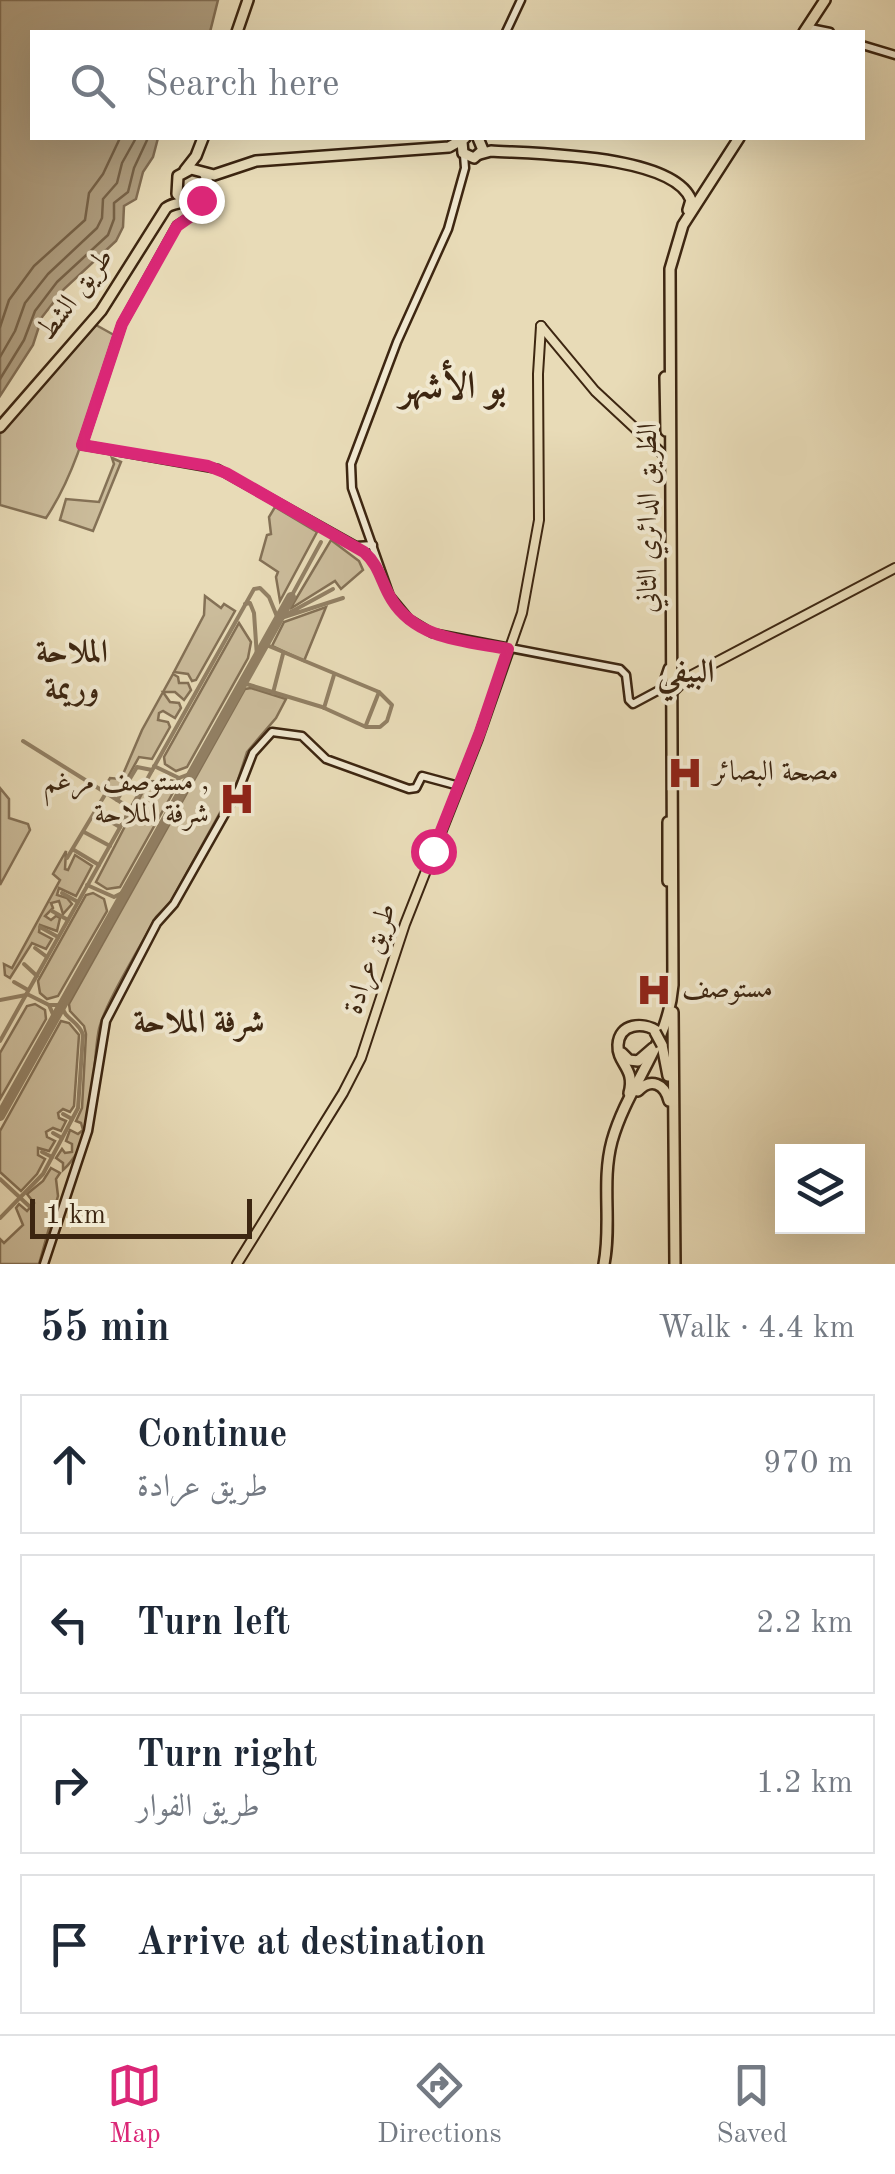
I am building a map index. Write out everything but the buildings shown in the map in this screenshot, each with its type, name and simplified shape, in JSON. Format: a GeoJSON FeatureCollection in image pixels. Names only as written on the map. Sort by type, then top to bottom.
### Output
{"type":"FeatureCollection","features":[{"type":"Feature","properties":{"kind":"highway"},"geometry":{"type":"LineString","coordinates":[[241,30],[250,0]]}},
{"type":"Feature","properties":{"kind":"highway"},"geometry":{"type":"LineString","coordinates":[[810,30],[825,3]]}},
{"type":"Feature","properties":{"kind":"highway"},"geometry":{"type":"LineString","coordinates":[[204,140],[176,184],[177,194],[186,201],[205,195],[222,176],[246,165],[461,147]]}},
{"type":"Feature","properties":{"kind":"highway"},"geometry":{"type":"LineString","coordinates":[[205,140],[200,159],[205,195]]}},
{"type":"Feature","properties":{"kind":"highway","name":"الطريق الدائري الثاني"},"geometry":{"type":"LineString","coordinates":[[623,1111],[661,1039],[673,984],[666,269],[676,233],[688,210],[736,140]]}},
{"type":"Feature","properties":{"kind":"highway","name":"الطريق الدائري الثاني"},"geometry":{"type":"LineString","coordinates":[[670,666],[669,278],[675,243],[689,214],[736,140]]}},
{"type":"Feature","properties":{"kind":"highway"},"geometry":{"type":"LineString","coordinates":[[184,170],[218,174],[260,160],[481,146],[613,160],[693,188],[705,184]]}},
{"type":"Feature","properties":{"kind":"highway","name":"طريق الشط"},"geometry":{"type":"LineString","coordinates":[[0,425],[100,308],[176,184]]}},
{"type":"Feature","properties":{"kind":"highway"},"geometry":{"type":"LineString","coordinates":[[678,184],[689,194],[688,210]]}},
{"type":"Feature","properties":{"kind":"highway","name":"طريق الشط"},"geometry":{"type":"LineString","coordinates":[[0,425],[102,311],[166,208],[186,201]]}},
{"type":"Feature","properties":{"kind":"highway"},"geometry":{"type":"LineString","coordinates":[[665,379],[669,400],[670,364]]}},
{"type":"Feature","properties":{"kind":"highway","name":"الطريق الدائري الثاني"},"geometry":{"type":"LineString","coordinates":[[603,1264],[606,1163],[623,1111],[659,1038],[668,1003],[673,822],[670,712]]}},
{"type":"Feature","properties":{"kind":"highway"},"geometry":{"type":"LineString","coordinates":[[669,764],[670,844],[673,822]]}},
{"type":"Feature","properties":{"kind":"highway"},"geometry":{"type":"LineString","coordinates":[[673,984],[673,1264]]}},
{"type":"Feature","properties":{"kind":"highway"},"geometry":{"type":"LineString","coordinates":[[623,1111],[631,1079],[618,1051],[619,1038],[637,1025],[659,1038],[673,1092]]}},
{"type":"Feature","properties":{"kind":"highway"},"geometry":{"type":"LineString","coordinates":[[659,1038],[672,1124]]}},
{"type":"Feature","properties":{"kind":"highway"},"geometry":{"type":"LineString","coordinates":[[623,1111],[642,1086],[655,1083],[668,1095],[672,1124],[673,1264]]}},
{"type":"Feature","properties":{"kind":"main road"},"geometry":{"type":"LineString","coordinates":[[508,30],[522,0]]}},
{"type":"Feature","properties":{"kind":"main road"},"geometry":{"type":"LineString","coordinates":[[865,46],[895,55]]}},
{"type":"Feature","properties":{"kind":"main road"},"geometry":{"type":"LineString","coordinates":[[481,146],[469,166],[447,239],[414,308],[356,456],[354,483],[379,568],[395,605],[420,628],[439,636],[505,647]]}},
{"type":"Feature","properties":{"kind":"main road"},"geometry":{"type":"LineString","coordinates":[[461,147],[466,166],[448,229],[353,455],[352,488],[392,594],[413,620],[440,633],[620,669],[626,675],[631,703],[663,695],[670,712]]}},
{"type":"Feature","properties":{"kind":"main road"},"geometry":{"type":"LineString","coordinates":[[205,195],[191,216],[177,226],[118,331],[82,445],[218,469],[346,539],[379,568]]}},
{"type":"Feature","properties":{"kind":"main road"},"geometry":{"type":"LineString","coordinates":[[186,201],[191,216]]}},
{"type":"Feature","properties":{"kind":"main road","name":"طريق عرادة"},"geometry":{"type":"LineString","coordinates":[[238,1264],[314,1143],[361,1058],[404,924],[467,768],[495,693],[505,647],[524,607],[538,526],[538,371],[542,326],[596,392],[668,460]]}},
{"type":"Feature","properties":{"kind":"main road"},"geometry":{"type":"LineString","coordinates":[[346,539],[373,544]]}},
{"type":"Feature","properties":{"kind":"main road"},"geometry":{"type":"LineString","coordinates":[[356,546],[373,544]]}},
{"type":"Feature","properties":{"kind":"main road"},"geometry":{"type":"LineString","coordinates":[[670,712],[674,690],[682,680],[895,568]]}},
{"type":"Feature","properties":{"kind":"main road"},"geometry":{"type":"LineString","coordinates":[[670,666],[674,679],[682,680]]}},
{"type":"Feature","properties":{"kind":"main road"},"geometry":{"type":"LineString","coordinates":[[656,694],[664,685],[670,666]]}},
{"type":"Feature","properties":{"kind":"main road"},"geometry":{"type":"LineString","coordinates":[[44,1264],[89,1129],[106,1021],[157,923],[174,904],[263,741],[272,732],[301,736],[330,760],[409,789],[416,788],[422,776],[459,786]]}},
{"type":"Feature","properties":{"kind":"main road"},"geometry":{"type":"LineString","coordinates":[[445,824],[467,768]]}},
{"type":"Feature","properties":{"kind":"main road","name":"طريق عرادة"},"geometry":{"type":"LineString","coordinates":[[238,1264],[314,1143]]}},
{"type":"Feature","properties":{"kind":"shaded area"},"geometry":{"type":"Polygon","coordinates":[[[96,325],[114,335],[86,429],[58,497],[46,518],[0,505],[0,434],[96,325]]]}},
{"type":"Feature","properties":{"kind":"shaded area"},"geometry":{"type":"Polygon","coordinates":[[[112,458],[121,462],[93,531],[60,520],[66,499],[99,502],[114,464],[112,458]]]}},
{"type":"Feature","properties":{"kind":"shaded area"},"geometry":{"type":"Polygon","coordinates":[[[275,507],[317,532],[280,601],[278,572],[260,560],[267,535],[271,534],[269,517],[275,507]]]}},
{"type":"Feature","properties":{"kind":"shaded area"},"geometry":{"type":"Polygon","coordinates":[[[331,540],[359,561],[363,570],[341,589],[335,581],[290,609],[331,540]]]}},
{"type":"Feature","properties":{"kind":"shaded area"},"geometry":{"type":"Polygon","coordinates":[[[205,596],[221,608],[224,604],[235,611],[192,681],[188,674],[174,672],[204,615],[205,596]]]}},
{"type":"Feature","properties":{"kind":"shaded area"},"geometry":{"type":"Polygon","coordinates":[[[326,607],[304,661],[272,646],[284,622],[326,607]]]}},
{"type":"Feature","properties":{"kind":"shaded area"},"geometry":{"type":"Polygon","coordinates":[[[239,623],[251,642],[248,658],[187,767],[176,771],[165,764],[164,757],[239,623]]]}},
{"type":"Feature","properties":{"kind":"shaded area"},"geometry":{"type":"Polygon","coordinates":[[[173,674],[179,683],[188,683],[191,690],[184,700],[175,692],[163,692],[173,674]]]}},
{"type":"Feature","properties":{"kind":"shaded area"},"geometry":{"type":"Polygon","coordinates":[[[245,689],[286,699],[276,718],[247,752],[238,780],[108,1004],[96,1046],[88,1122],[75,1156],[63,1170],[63,1163],[56,1158],[62,1149],[72,1152],[72,1144],[66,1141],[70,1130],[78,1134],[83,1130],[76,1121],[82,1108],[86,1034],[69,1004],[245,689]]]}},
{"type":"Feature","properties":{"kind":"shaded area"},"geometry":{"type":"Polygon","coordinates":[[[163,692],[181,708],[175,718],[163,711],[159,713],[158,720],[168,722],[170,727],[152,759],[139,757],[119,793],[113,794],[104,788],[110,778],[121,779],[163,692]]]}},
{"type":"Feature","properties":{"kind":"shaded area"},"geometry":{"type":"Polygon","coordinates":[[[169,780],[175,781],[175,789],[120,887],[107,889],[96,882],[148,782],[164,787],[169,780]]]}},
{"type":"Feature","properties":{"kind":"shaded area"},"geometry":{"type":"Polygon","coordinates":[[[0,788],[9,799],[9,818],[28,824],[30,830],[0,885],[0,788]]]}},
{"type":"Feature","properties":{"kind":"shaded area"},"geometry":{"type":"Polygon","coordinates":[[[66,851],[65,869],[68,870],[75,855],[92,866],[76,896],[59,888],[57,895],[72,904],[63,914],[59,901],[51,903],[53,908],[45,916],[51,920],[60,918],[57,931],[40,925],[39,932],[52,939],[46,949],[32,943],[10,978],[5,975],[4,964],[12,968],[60,880],[53,874],[66,851]]]}},
{"type":"Feature","properties":{"kind":"shaded area"},"geometry":{"type":"Polygon","coordinates":[[[93,893],[104,899],[107,911],[58,996],[47,999],[40,993],[38,981],[86,895],[93,893]]]}},
{"type":"Feature","properties":{"kind":"shaded area"},"geometry":{"type":"Polygon","coordinates":[[[35,1004],[45,1010],[46,1019],[0,1099],[0,1053],[27,1006],[35,1004]]]}},
{"type":"Feature","properties":{"kind":"shaded area"},"geometry":{"type":"Polygon","coordinates":[[[61,1021],[69,1023],[79,1035],[74,1106],[70,1112],[63,1109],[58,1113],[66,1121],[61,1131],[53,1128],[46,1132],[55,1141],[49,1151],[38,1148],[38,1155],[45,1159],[21,1191],[0,1172],[0,1131],[61,1021]]]}},
{"type":"Feature","properties":{"kind":"shaded area"},"geometry":{"type":"Polygon","coordinates":[[[51,1168],[60,1173],[56,1179],[58,1196],[39,1264],[0,1264],[0,1239],[4,1243],[23,1225],[16,1208],[19,1204],[27,1211],[34,1203],[27,1194],[51,1168]]]}},
{"type":"Feature","properties":{"kind":"water"},"geometry":{"type":"Polygon","coordinates":[[[0,0],[218,0],[210,30],[30,30],[30,140],[157,140],[136,199],[124,206],[123,227],[116,241],[64,289],[42,317],[33,345],[0,396],[0,0]]]}},
{"type":"Feature","properties":{"kind":"taxiway"},"geometry":{"type":"LineString","coordinates":[[291,597],[321,542]]}},
{"type":"Feature","properties":{"kind":"taxiway"},"geometry":{"type":"LineString","coordinates":[[0,1041],[254,589],[260,588],[269,597],[278,619]]}},
{"type":"Feature","properties":{"kind":"taxiway"},"geometry":{"type":"LineString","coordinates":[[333,589],[278,619],[343,598]]}},
{"type":"Feature","properties":{"kind":"taxiway"},"geometry":{"type":"LineString","coordinates":[[245,604],[250,603],[254,613],[257,657]]}},
{"type":"Feature","properties":{"kind":"taxiway"},"geometry":{"type":"LineString","coordinates":[[243,683],[322,707],[366,727],[380,727],[387,721],[392,705],[379,692],[264,644]]}},
{"type":"Feature","properties":{"kind":"taxiway"},"geometry":{"type":"LineString","coordinates":[[273,693],[283,654]]}},
{"type":"Feature","properties":{"kind":"taxiway"},"geometry":{"type":"LineString","coordinates":[[324,708],[334,675]]}},
{"type":"Feature","properties":{"kind":"taxiway"},"geometry":{"type":"LineString","coordinates":[[366,725],[379,692]]}},
{"type":"Feature","properties":{"kind":"taxiway"},"geometry":{"type":"LineString","coordinates":[[23,741],[130,808]]}},
{"type":"Feature","properties":{"kind":"taxiway"},"geometry":{"type":"LineString","coordinates":[[154,766],[179,778],[192,773]]}},
{"type":"Feature","properties":{"kind":"taxiway"},"geometry":{"type":"LineString","coordinates":[[117,800],[137,767],[152,770]]}},
{"type":"Feature","properties":{"kind":"taxiway"},"geometry":{"type":"LineString","coordinates":[[178,778],[181,792]]}},
{"type":"Feature","properties":{"kind":"taxiway"},"geometry":{"type":"LineString","coordinates":[[67,858],[106,793]]}},
{"type":"Feature","properties":{"kind":"taxiway"},"geometry":{"type":"LineString","coordinates":[[95,813],[120,827]]}},
{"type":"Feature","properties":{"kind":"taxiway"},"geometry":{"type":"LineString","coordinates":[[84,832],[110,846]]}},
{"type":"Feature","properties":{"kind":"taxiway"},"geometry":{"type":"LineString","coordinates":[[74,850],[99,865]]}},
{"type":"Feature","properties":{"kind":"taxiway"},"geometry":{"type":"LineString","coordinates":[[87,885],[114,897],[126,891]]}},
{"type":"Feature","properties":{"kind":"taxiway"},"geometry":{"type":"LineString","coordinates":[[62,893],[78,902]]}},
{"type":"Feature","properties":{"kind":"taxiway"},"geometry":{"type":"LineString","coordinates":[[52,911],[68,920]]}},
{"type":"Feature","properties":{"kind":"taxiway"},"geometry":{"type":"LineString","coordinates":[[40,927],[58,937]]}},
{"type":"Feature","properties":{"kind":"taxiway"},"geometry":{"type":"LineString","coordinates":[[35,948],[47,957]]}},
{"type":"Feature","properties":{"kind":"taxiway"},"geometry":{"type":"LineString","coordinates":[[24,964],[37,976]]}},
{"type":"Feature","properties":{"kind":"taxiway"},"geometry":{"type":"LineString","coordinates":[[14,982],[28,990]]}},
{"type":"Feature","properties":{"kind":"taxiway"},"geometry":{"type":"LineString","coordinates":[[27,994],[49,1005]]}},
{"type":"Feature","properties":{"kind":"taxiway"},"geometry":{"type":"LineString","coordinates":[[0,1000],[26,995]]}},
{"type":"Feature","properties":{"kind":"taxiway"},"geometry":{"type":"LineString","coordinates":[[55,1019],[49,1005],[66,999]]}},
{"type":"Feature","properties":{"kind":"taxiway"},"geometry":{"type":"LineString","coordinates":[[0,1218],[43,1174],[78,1108],[83,1035],[62,1006]]}},
{"type":"Feature","properties":{"kind":"taxiway"},"geometry":{"type":"LineString","coordinates":[[63,1114],[72,1119]]}},
{"type":"Feature","properties":{"kind":"taxiway"},"geometry":{"type":"LineString","coordinates":[[53,1133],[62,1138]]}},
{"type":"Feature","properties":{"kind":"taxiway"},"geometry":{"type":"LineString","coordinates":[[42,1152],[52,1157]]}},
{"type":"Feature","properties":{"kind":"taxiway"},"geometry":{"type":"LineString","coordinates":[[0,1179],[29,1206]]}},
{"type":"Feature","properties":{"kind":"runway"},"geometry":{"type":"LineString","coordinates":[[0,1116],[291,597]]}},
{"type":"Feature","properties":{"kind":"place","name":"مصحة البصائر"},"geometry":{"type":"Point","coordinates":[685,773]}},
{"type":"Feature","properties":{"kind":"place","name":"مستوصف مرغم , شرفة الملاحة"},"geometry":{"type":"Point","coordinates":[237,799]}},
{"type":"Feature","properties":{"kind":"place","name":"مستوصف"},"geometry":{"type":"Point","coordinates":[654,990]}},
{"type":"Feature","properties":{"kind":"district","name":"بو الأشهر"},"geometry":{"type":"Point","coordinates":[453,388]}},
{"type":"Feature","properties":{"kind":"district","name":"الملاحة وريمة"},"geometry":{"type":"Point","coordinates":[72,672]}},
{"type":"Feature","properties":{"kind":"district","name":"البيفي"},"geometry":{"type":"Point","coordinates":[686,674]}},
{"type":"Feature","properties":{"kind":"district","name":"شرفة الملاحة"},"geometry":{"type":"Point","coordinates":[199,1024]}},
{"type":"Feature","properties":{"kind":"route"},"geometry":{"type":"LineString","coordinates":[[201,200],[194,214],[177,226],[115,338],[82,445],[218,469],[364,552],[379,568],[395,605],[420,628],[439,636],[508,649],[433,851]]}}]}
